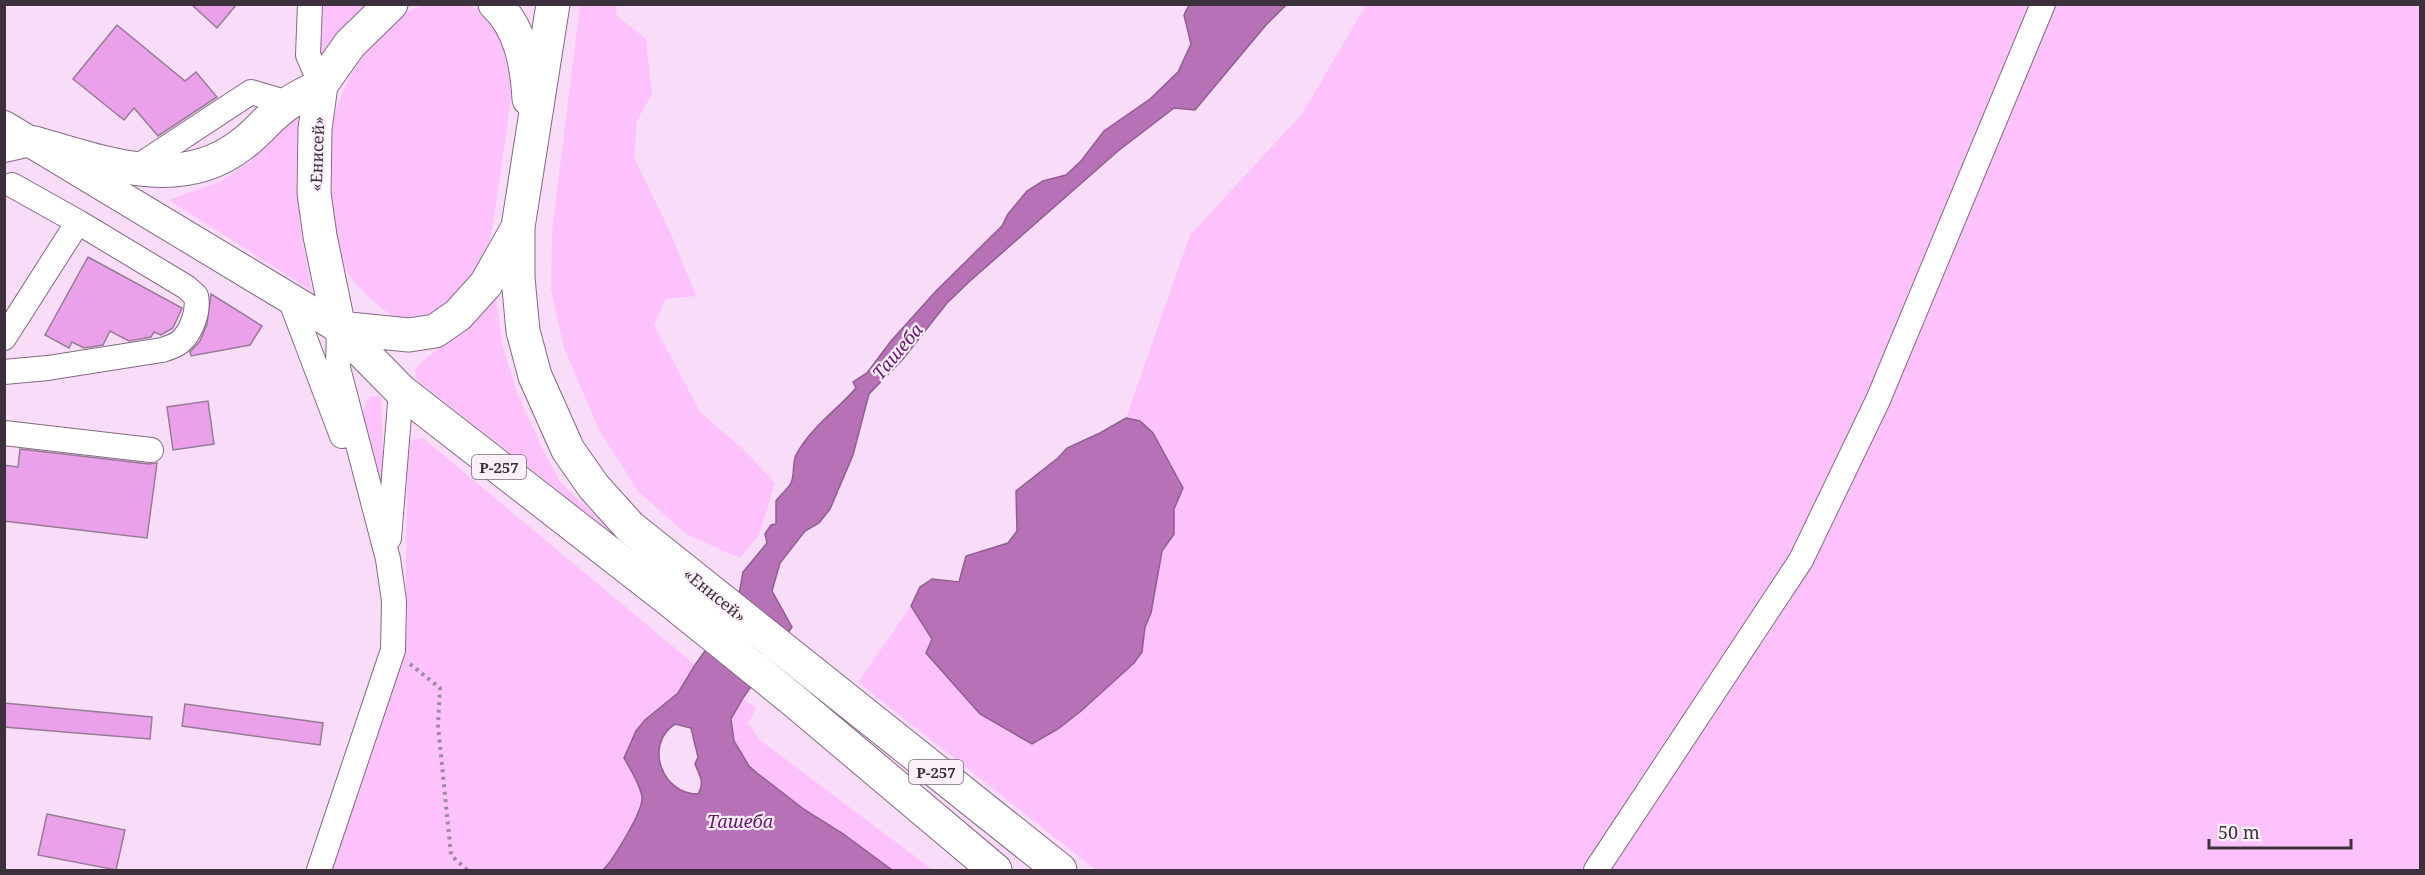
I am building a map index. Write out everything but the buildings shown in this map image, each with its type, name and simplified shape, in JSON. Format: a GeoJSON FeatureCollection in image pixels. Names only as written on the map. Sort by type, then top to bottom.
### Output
{"type":"FeatureCollection","features":[{"type":"Feature","properties":{"kind":"highway","name":"«Енисей»"},"geometry":{"type":"LineString","coordinates":[[391,4],[350,44],[321,85],[315,129],[315,193],[320,236],[339,328],[401,391],[667,598],[792,699],[995,870]]}},
{"type":"Feature","properties":{"kind":"highway","name":"«Енисей»"},"geometry":{"type":"LineString","coordinates":[[495,4],[504,12],[521,48],[529,95],[532,146]]}},
{"type":"Feature","properties":{"kind":"highway","name":"«Енисей»"},"geometry":{"type":"LineString","coordinates":[[553,4],[518,226],[518,278],[523,330],[535,376],[564,440],[594,487],[630,527],[1060,870]]}},
{"type":"Feature","properties":{"kind":"highway"},"geometry":{"type":"LineString","coordinates":[[20,146],[134,169],[180,170],[200,166],[223,157],[242,145],[288,103],[321,85]]}},
{"type":"Feature","properties":{"kind":"highway","name":"«Енисей»"},"geometry":{"type":"LineString","coordinates":[[339,328],[409,335],[435,331],[458,315],[486,284],[518,226]]}},
{"type":"Feature","properties":{"kind":"main road"},"geometry":{"type":"LineString","coordinates":[[4,126],[20,146],[339,328]]}},
{"type":"Feature","properties":{"kind":"street"},"geometry":{"type":"LineString","coordinates":[[310,4],[308,55],[321,85]]}},
{"type":"Feature","properties":{"kind":"street"},"geometry":{"type":"LineString","coordinates":[[1596,870],[1801,560],[1878,400],[2043,4]]}},
{"type":"Feature","properties":{"kind":"street"},"geometry":{"type":"LineString","coordinates":[[4,372],[48,368],[162,350],[178,344],[185,337],[198,308],[196,296],[186,287],[12,185]]}},
{"type":"Feature","properties":{"kind":"street"},"geometry":{"type":"LineString","coordinates":[[4,338],[78,222]]}},
{"type":"Feature","properties":{"kind":"street"},"geometry":{"type":"LineString","coordinates":[[291,299],[388,559]]}},
{"type":"Feature","properties":{"kind":"street"},"geometry":{"type":"LineString","coordinates":[[319,870],[393,650],[394,601],[388,559],[338,368],[339,328]]}},
{"type":"Feature","properties":{"kind":"street"},"geometry":{"type":"LineString","coordinates":[[388,559],[401,391]]}},
{"type":"Feature","properties":{"kind":"street"},"geometry":{"type":"LineString","coordinates":[[4,433],[150,450]]}},
{"type":"Feature","properties":{"kind":"path"},"geometry":{"type":"LineString","coordinates":[[393,650],[440,688],[438,724],[451,855],[467,870]]}},
{"type":"Feature","properties":{"kind":"shaded area"},"geometry":{"type":"Polygon","coordinates":[[[318,5],[373,5],[315,60],[318,5]]]}},
{"type":"Feature","properties":{"kind":"shaded area"},"geometry":{"type":"Polygon","coordinates":[[[421,5],[467,5],[481,9],[506,39],[512,92],[492,231],[476,274],[439,315],[399,321],[372,300],[356,283],[338,254],[329,179],[329,145],[336,110],[363,56],[387,27],[400,16],[421,5]]]}},
{"type":"Feature","properties":{"kind":"shaded area"},"geometry":{"type":"Polygon","coordinates":[[[580,5],[617,5],[616,15],[646,39],[652,94],[637,120],[634,158],[668,227],[696,296],[666,299],[654,325],[700,412],[745,451],[775,483],[759,535],[740,558],[686,534],[638,491],[599,430],[564,348],[551,290],[552,231],[580,5]]]}},
{"type":"Feature","properties":{"kind":"shaded area"},"geometry":{"type":"Polygon","coordinates":[[[1366,5],[2420,5],[2420,870],[1096,870],[858,682],[911,606],[932,639],[1111,682],[1134,663],[1142,652],[1145,627],[1151,613],[1162,551],[1174,534],[1174,509],[1183,488],[1140,421],[1126,418],[1190,235],[1302,114],[1366,5]]]}},
{"type":"Feature","properties":{"kind":"shaded area"},"geometry":{"type":"Polygon","coordinates":[[[299,107],[296,182],[301,233],[312,291],[169,200],[222,181],[250,161],[299,107]]]}},
{"type":"Feature","properties":{"kind":"shaded area"},"geometry":{"type":"Polygon","coordinates":[[[495,288],[502,344],[518,395],[545,454],[561,483],[625,543],[417,380],[415,371],[418,365],[451,338],[495,288]]]}},
{"type":"Feature","properties":{"kind":"shaded area"},"geometry":{"type":"Polygon","coordinates":[[[371,396],[381,397],[384,479],[380,479],[372,460],[363,425],[365,404],[371,396]]]}},
{"type":"Feature","properties":{"kind":"shaded area"},"geometry":{"type":"Polygon","coordinates":[[[423,438],[695,665],[678,693],[645,720],[636,731],[624,758],[639,787],[641,803],[627,835],[603,870],[326,870],[405,621],[408,441],[423,438]]]}},
{"type":"Feature","properties":{"kind":"shaded area"},"geometry":{"type":"Polygon","coordinates":[[[742,698],[756,708],[748,723],[760,740],[933,870],[900,871],[887,868],[844,834],[774,787],[742,755],[733,739],[731,719],[742,698]]]}},
{"type":"Feature","properties":{"kind":"water","name":"Ташеба"},"geometry":{"type":"Polygon","coordinates":[[[1189,5],[1286,5],[1266,25],[1195,110],[1174,108],[1118,151],[947,303],[903,359],[869,394],[853,455],[830,509],[819,523],[805,531],[780,563],[772,591],[792,627],[731,719],[734,741],[749,766],[757,773],[805,810],[842,833],[892,870],[603,870],[627,835],[641,803],[639,787],[624,758],[636,731],[645,720],[678,693],[737,606],[743,572],[767,543],[765,534],[771,525],[776,524],[776,501],[791,483],[795,458],[802,445],[856,388],[853,382],[867,373],[891,341],[936,291],[1002,226],[1008,214],[1027,191],[1043,181],[1066,175],[1081,161],[1104,131],[1150,99],[1178,72],[1191,44],[1184,15],[1189,5]],[[675,724],[665,733],[660,744],[659,756],[661,767],[675,786],[686,792],[698,794],[701,782],[695,764],[698,757],[691,728],[675,724]]]}},
{"type":"Feature","properties":{"kind":"water"},"geometry":{"type":"Polygon","coordinates":[[[1126,418],[1140,421],[1153,433],[1183,488],[1174,509],[1174,534],[1162,551],[1151,613],[1145,627],[1142,652],[1134,663],[1081,711],[1058,729],[1032,744],[980,714],[926,653],[932,639],[911,606],[920,587],[932,579],[959,582],[966,556],[1008,543],[1017,531],[1016,491],[1058,458],[1067,448],[1126,418]]]}}]}
